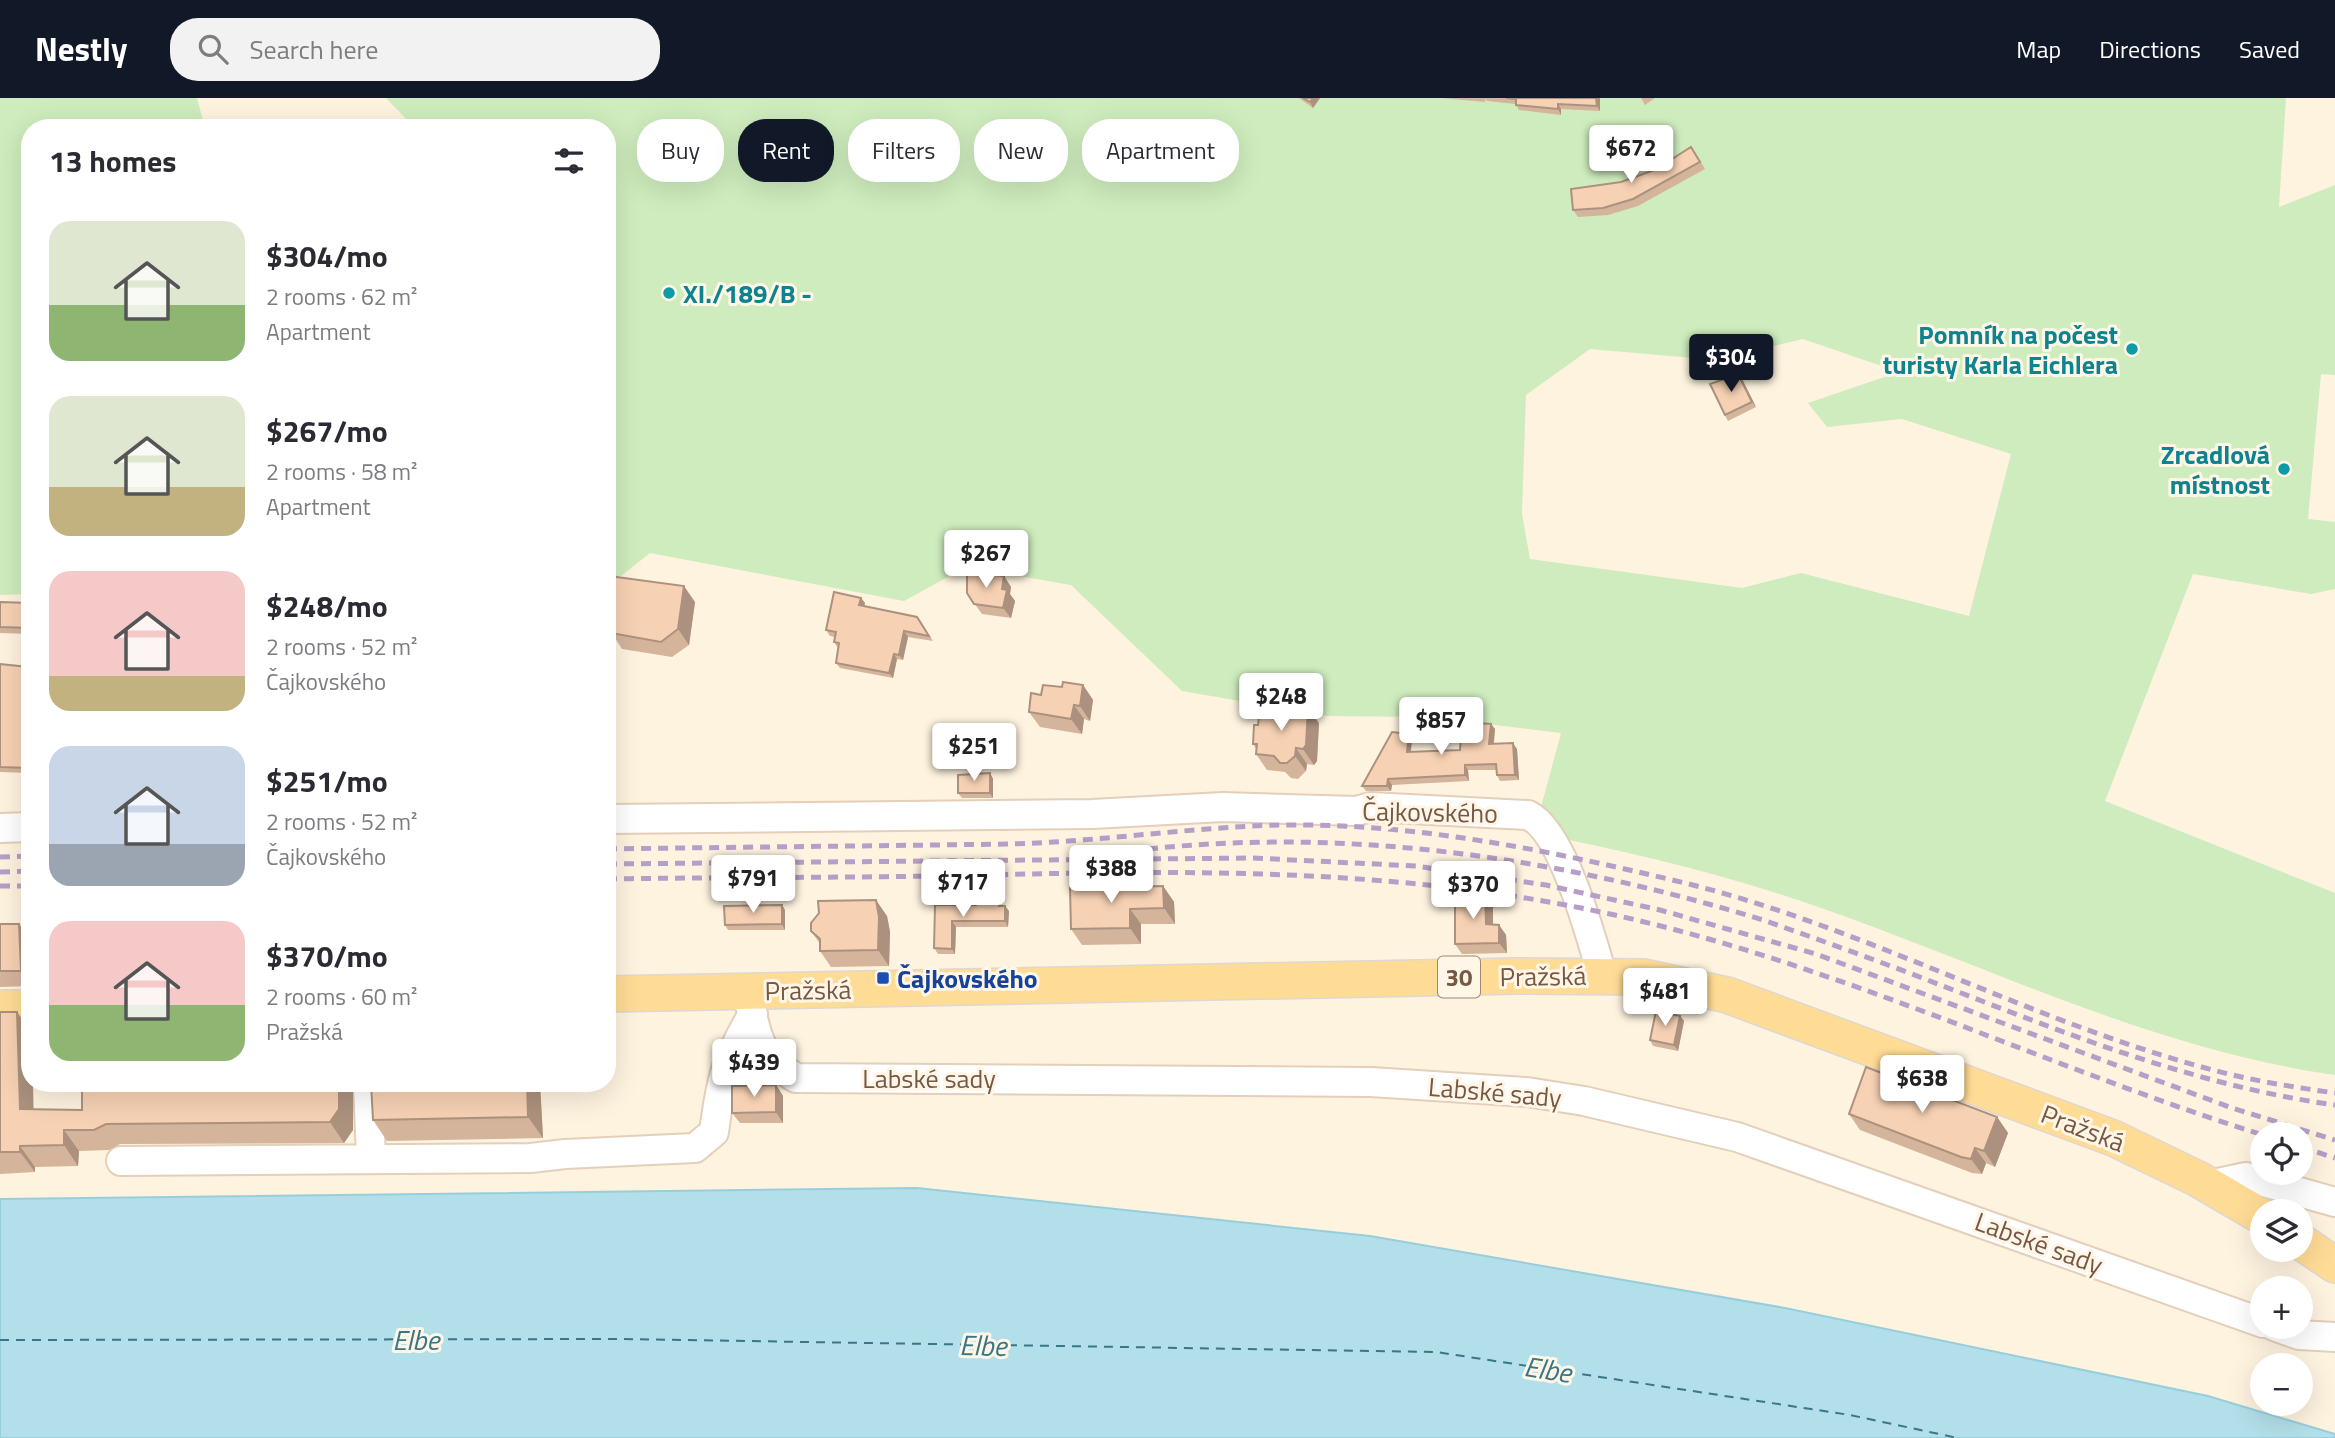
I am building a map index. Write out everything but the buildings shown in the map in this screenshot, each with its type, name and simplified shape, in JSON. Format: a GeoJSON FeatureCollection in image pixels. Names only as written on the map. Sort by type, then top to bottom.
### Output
{"type":"FeatureCollection","features":[{"type":"Feature","properties":{"kind":"main road","name":"Pražská"},"geometry":{"type":"LineString","coordinates":[[616,995],[750,1003],[1602,975],[1644,977],[1727,995],[2113,1138],[2209,1185],[2250,1209]]}},
{"type":"Feature","properties":{"kind":"main road"},"geometry":{"type":"LineString","coordinates":[[0,1008],[21,1007]]}},
{"type":"Feature","properties":{"kind":"main road"},"geometry":{"type":"LineString","coordinates":[[2313,1250],[2335,1265]]}},
{"type":"Feature","properties":{"kind":"street","name":"Čajkovského"},"geometry":{"type":"LineString","coordinates":[[616,819],[1093,814],[1223,807],[1356,811],[1371,807],[1528,815],[1541,824],[1555,845],[1588,922],[1602,975]]}},
{"type":"Feature","properties":{"kind":"street"},"geometry":{"type":"LineString","coordinates":[[0,828],[21,827]]}},
{"type":"Feature","properties":{"kind":"street"},"geometry":{"type":"LineString","coordinates":[[121,1161],[531,1158],[695,1148],[714,1132],[722,1076],[750,1003]]}},
{"type":"Feature","properties":{"kind":"street","name":"Labské sady"},"geometry":{"type":"LineString","coordinates":[[750,1003],[760,1044],[774,1064],[796,1078],[1371,1082],[1527,1092],[1646,1113],[1737,1137],[2250,1318]]}},
{"type":"Feature","properties":{"kind":"street"},"geometry":{"type":"LineString","coordinates":[[368,1092],[371,1159]]}},
{"type":"Feature","properties":{"kind":"street"},"geometry":{"type":"LineString","coordinates":[[2209,1185],[2246,1177],[2335,1202]]}},
{"type":"Feature","properties":{"kind":"street"},"geometry":{"type":"LineString","coordinates":[[2313,1336],[2335,1337]]}},
{"type":"Feature","properties":{"kind":"green space"},"geometry":{"type":"Polygon","coordinates":[[[0,98],[197,98],[203,119],[21,119],[21,594],[0,595],[0,98]]]}},
{"type":"Feature","properties":{"kind":"green space"},"geometry":{"type":"Polygon","coordinates":[[[386,98],[2286,98],[2279,207],[2335,185],[2335,375],[2321,374],[2308,519],[2335,522],[2335,589],[2311,594],[2193,574],[2105,801],[2335,893],[2335,1075],[2268,1063],[2138,1027],[1885,931],[1750,885],[1643,856],[1534,833],[1561,733],[1428,717],[1327,716],[1182,691],[1071,585],[966,567],[904,601],[650,553],[616,580],[616,119],[406,119],[386,98]],[[1803,339],[1716,360],[1590,349],[1526,395],[1522,514],[1530,559],[1742,588],[1801,573],[1969,616],[2011,454],[1902,419],[1827,427],[1808,403],[1899,372],[1803,339]]]}},
{"type":"Feature","properties":{"kind":"water","name":"Elbe"},"geometry":{"type":"Polygon","coordinates":[[[917,1188],[1370,1236],[1785,1308],[2208,1396],[2250,1409],[2250,1416],[2275,1416],[2335,1434],[2335,1438],[0,1438],[0,1199],[917,1188]]]}},
{"type":"Feature","properties":{"kind":"ferry route"},"geometry":{"type":"LineString","coordinates":[[0,1340],[619,1339],[1436,1352],[1850,1415],[1958,1438]]}},
{"type":"Feature","properties":{"kind":"railway"},"geometry":{"type":"LineString","coordinates":[[616,849],[1007,844],[1282,825],[1379,828],[1428,833],[1525,848],[1621,868],[1738,898],[1874,945],[2076,1026],[2144,1049],[2243,1077],[2335,1093]]}},
{"type":"Feature","properties":{"kind":"railway"},"geometry":{"type":"LineString","coordinates":[[1148,849],[1226,843],[1304,842],[1381,846],[1459,853],[1612,880],[1763,920],[2136,1057],[2234,1085],[2335,1105]]}},
{"type":"Feature","properties":{"kind":"railway"},"geometry":{"type":"LineString","coordinates":[[0,857],[21,856]]}},
{"type":"Feature","properties":{"kind":"railway"},"geometry":{"type":"LineString","coordinates":[[616,864],[1253,858],[1416,866],[1546,885],[1660,910],[1816,954],[2232,1108],[2335,1140]]}},
{"type":"Feature","properties":{"kind":"railway"},"geometry":{"type":"LineString","coordinates":[[0,872],[21,871]]}},
{"type":"Feature","properties":{"kind":"railway"},"geometry":{"type":"LineString","coordinates":[[616,879],[1219,873],[1375,880],[1531,899],[1610,914],[1694,935],[1776,960],[2250,1131]]}},
{"type":"Feature","properties":{"kind":"railway"},"geometry":{"type":"LineString","coordinates":[[0,886],[21,886]]}},
{"type":"Feature","properties":{"kind":"railway"},"geometry":{"type":"LineString","coordinates":[[2313,1151],[2335,1158]]}},
{"type":"Feature","properties":{"kind":"place","name":"XI./189/B -"},"geometry":{"type":"Point","coordinates":[669,293]}},
{"type":"Feature","properties":{"kind":"place","name":"Pomník na počest turisty Karla Eichlera"},"geometry":{"type":"Point","coordinates":[2132,349]}},
{"type":"Feature","properties":{"kind":"place","name":"Zrcadlová místnost"},"geometry":{"type":"Point","coordinates":[2284,469]}},
{"type":"Feature","properties":{"kind":"place","name":"Čajkovského"},"geometry":{"type":"Point","coordinates":[883,978]}}]}
